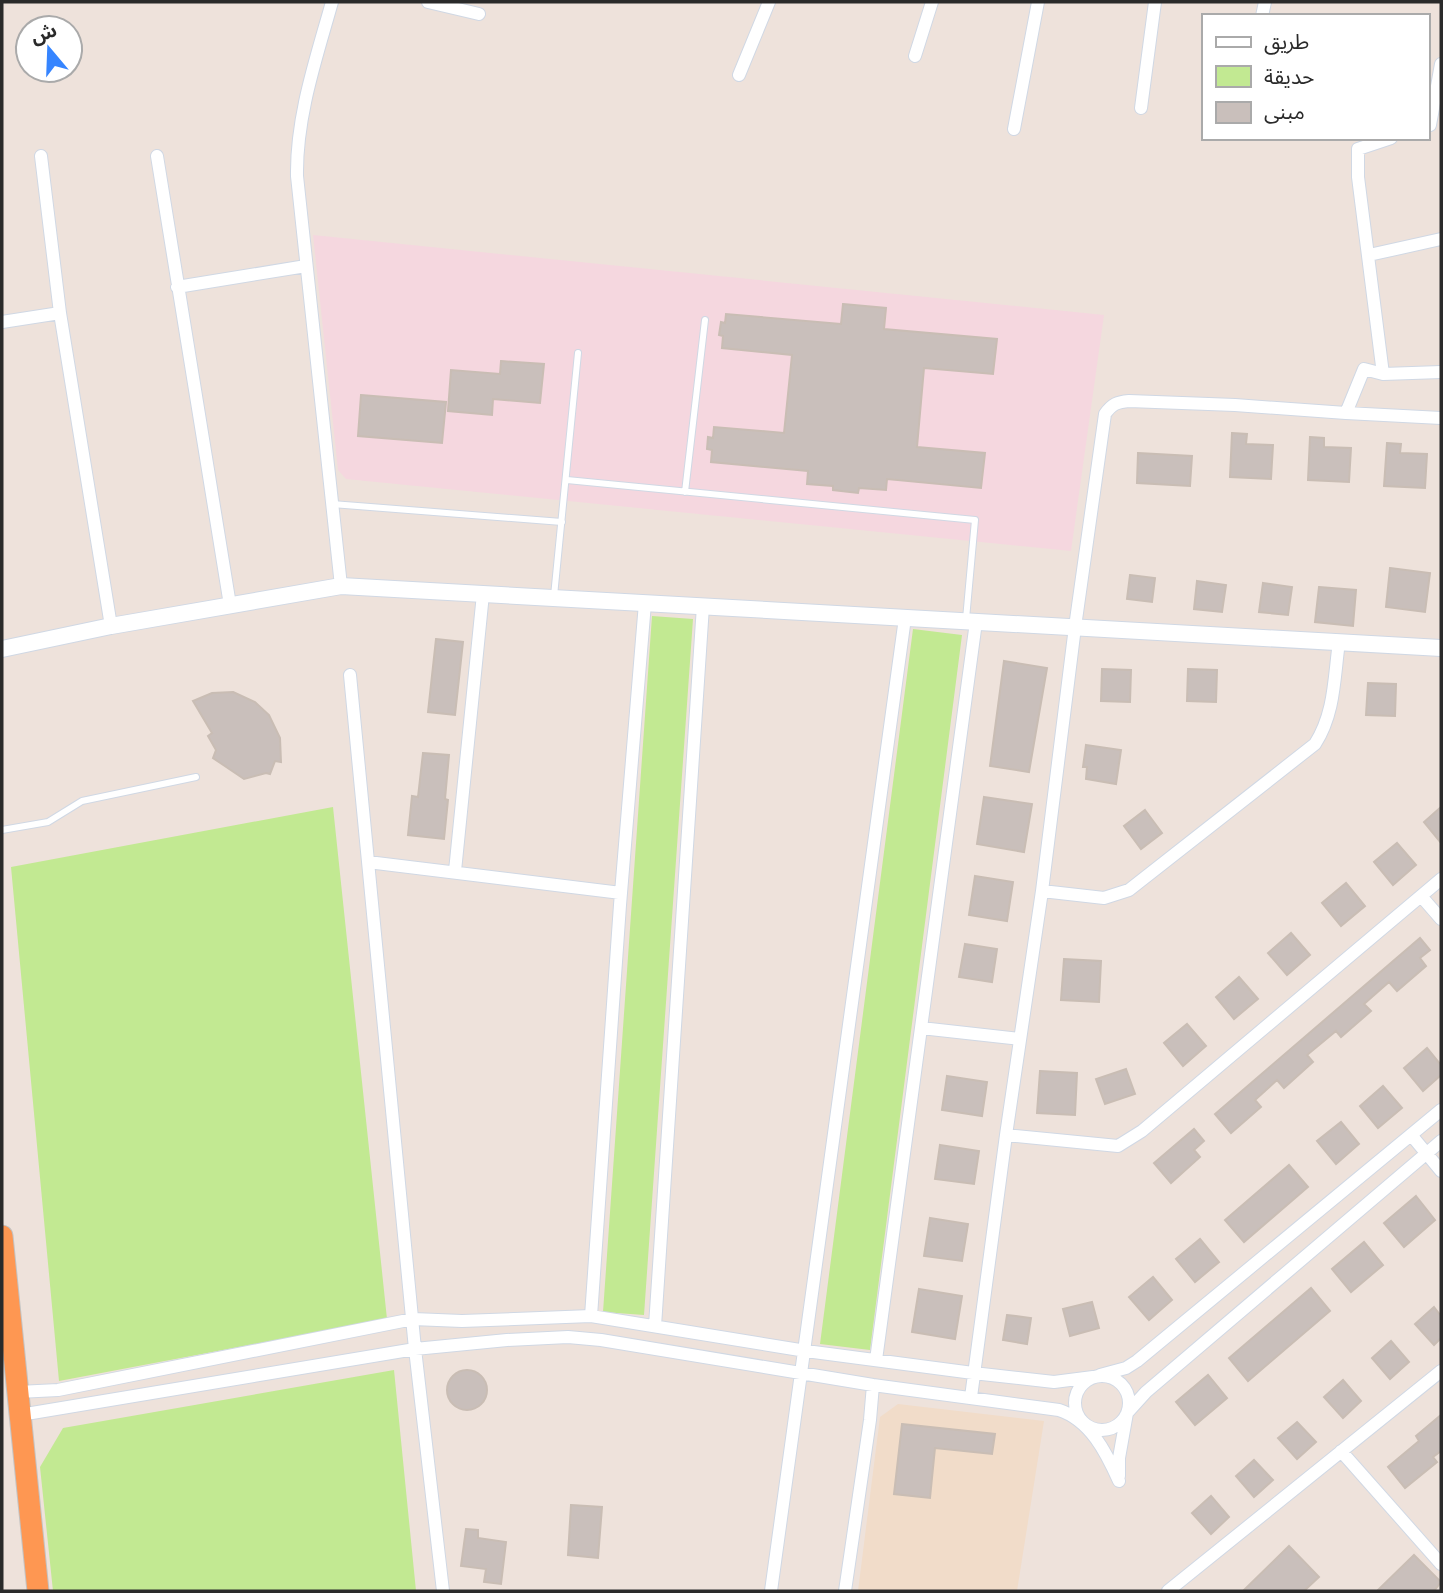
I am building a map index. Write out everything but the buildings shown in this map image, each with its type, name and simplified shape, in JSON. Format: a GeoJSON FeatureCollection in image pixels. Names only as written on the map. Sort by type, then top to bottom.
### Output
{"type":"FeatureCollection","features":[{"type":"Feature","properties":{"kind":"highway"},"geometry":{"type":"LineString","coordinates":[[2,1236],[12,1379],[20,1415],[38,1591]]}},
{"type":"Feature","properties":{"kind":"street"},"geometry":{"type":"LineString","coordinates":[[332,2],[309,86],[296,154],[341,586]]}},
{"type":"Feature","properties":{"kind":"street"},"geometry":{"type":"LineString","coordinates":[[428,2],[479,14]]}},
{"type":"Feature","properties":{"kind":"street"},"geometry":{"type":"LineString","coordinates":[[739,75],[769,2]]}},
{"type":"Feature","properties":{"kind":"street"},"geometry":{"type":"LineString","coordinates":[[915,56],[932,2]]}},
{"type":"Feature","properties":{"kind":"street"},"geometry":{"type":"LineString","coordinates":[[1014,130],[1038,2]]}},
{"type":"Feature","properties":{"kind":"street"},"geometry":{"type":"LineString","coordinates":[[1141,108],[1155,2]]}},
{"type":"Feature","properties":{"kind":"street"},"geometry":{"type":"LineString","coordinates":[[1429,125],[1432,90],[1441,64]]}},
{"type":"Feature","properties":{"kind":"street"},"geometry":{"type":"LineString","coordinates":[[1383,374],[1358,177],[1358,149],[1385,140]]}},
{"type":"Feature","properties":{"kind":"street"},"geometry":{"type":"LineString","coordinates":[[41,156],[60,313],[111,626]]}},
{"type":"Feature","properties":{"kind":"street"},"geometry":{"type":"LineString","coordinates":[[157,156],[230,605]]}},
{"type":"Feature","properties":{"kind":"street"},"geometry":{"type":"LineString","coordinates":[[1369,255],[1441,239]]}},
{"type":"Feature","properties":{"kind":"street"},"geometry":{"type":"LineString","coordinates":[[177,287],[306,267]]}},
{"type":"Feature","properties":{"kind":"street"},"geometry":{"type":"LineString","coordinates":[[2,322],[60,313]]}},
{"type":"Feature","properties":{"kind":"street"},"geometry":{"type":"LineString","coordinates":[[1346,413],[1364,369],[1383,374],[1441,372]]}},
{"type":"Feature","properties":{"kind":"street"},"geometry":{"type":"LineString","coordinates":[[971,1398],[972,1373],[1042,891],[1105,414],[1118,402],[1143,401],[1441,418]]}},
{"type":"Feature","properties":{"kind":"street"},"geometry":{"type":"LineString","coordinates":[[2,649],[111,626],[341,586],[1441,648]]}},
{"type":"Feature","properties":{"kind":"street"},"geometry":{"type":"LineString","coordinates":[[455,871],[483,594]]}},
{"type":"Feature","properties":{"kind":"street"},"geometry":{"type":"LineString","coordinates":[[591,1316],[645,603]]}},
{"type":"Feature","properties":{"kind":"street"},"geometry":{"type":"LineString","coordinates":[[655,1326],[703,606]]}},
{"type":"Feature","properties":{"kind":"street"},"geometry":{"type":"LineString","coordinates":[[771,1591],[905,618]]}},
{"type":"Feature","properties":{"kind":"street"},"geometry":{"type":"LineString","coordinates":[[876,1360],[921,1028],[971,621]]}},
{"type":"Feature","properties":{"kind":"street"},"geometry":{"type":"LineString","coordinates":[[1042,891],[1104,898],[1129,890],[1315,744],[1330,714],[1339,642]]}},
{"type":"Feature","properties":{"kind":"street"},"geometry":{"type":"LineString","coordinates":[[350,675],[415,1349],[443,1591]]}},
{"type":"Feature","properties":{"kind":"street"},"geometry":{"type":"LineString","coordinates":[[368,862],[621,893]]}},
{"type":"Feature","properties":{"kind":"street"},"geometry":{"type":"LineString","coordinates":[[1006,1135],[1118,1146],[1153,1122],[1441,879]]}},
{"type":"Feature","properties":{"kind":"street"},"geometry":{"type":"LineString","coordinates":[[1421,896],[1441,919]]}},
{"type":"Feature","properties":{"kind":"street"},"geometry":{"type":"LineString","coordinates":[[921,1028],[1020,1039]]}},
{"type":"Feature","properties":{"kind":"street"},"geometry":{"type":"LineString","coordinates":[[12,1379],[58,1390],[413,1319],[461,1321],[591,1316],[972,1373],[1054,1382],[1096,1376],[1126,1368],[1137,1361],[1441,1110]]}},
{"type":"Feature","properties":{"kind":"street"},"geometry":{"type":"LineString","coordinates":[[1412,1136],[1441,1171]]}},
{"type":"Feature","properties":{"kind":"street"},"geometry":{"type":"LineString","coordinates":[[20,1415],[415,1349],[506,1340],[568,1338],[601,1340],[873,1385],[1049,1408],[1067,1412],[1088,1426],[1103,1430],[1117,1425],[1158,1381],[1441,1141]]}},
{"type":"Feature","properties":{"kind":"street"},"geometry":{"type":"LineString","coordinates":[[1168,1591],[1441,1371]]}},
{"type":"Feature","properties":{"kind":"street"},"geometry":{"type":"LineString","coordinates":[[1096,1376],[1115,1379],[1121,1384],[1128,1398],[1127,1413],[1119,1458],[1119,1481],[1097,1440],[1074,1408],[1074,1400],[1080,1386],[1096,1376]]}},
{"type":"Feature","properties":{"kind":"street"},"geometry":{"type":"LineString","coordinates":[[845,1591],[873,1385]]}},
{"type":"Feature","properties":{"kind":"street"},"geometry":{"type":"LineString","coordinates":[[1341,1451],[1441,1564]]}},
{"type":"Feature","properties":{"kind":"lane"},"geometry":{"type":"LineString","coordinates":[[685,492],[705,320]]}},
{"type":"Feature","properties":{"kind":"lane"},"geometry":{"type":"LineString","coordinates":[[554,598],[578,353]]}},
{"type":"Feature","properties":{"kind":"lane"},"geometry":{"type":"LineString","coordinates":[[567,480],[975,520],[971,621]]}},
{"type":"Feature","properties":{"kind":"lane"},"geometry":{"type":"LineString","coordinates":[[332,504],[562,522]]}},
{"type":"Feature","properties":{"kind":"lane"},"geometry":{"type":"LineString","coordinates":[[2,830],[48,822],[82,801],[196,777]]}},
{"type":"Feature","properties":{"kind":"shaded area"},"geometry":{"type":"Polygon","coordinates":[[[313,235],[1104,315],[1071,551],[346,479],[338,470],[313,235]]]}},
{"type":"Feature","properties":{"kind":"shaded area"},"geometry":{"type":"Polygon","coordinates":[[[898,1404],[1044,1421],[1017,1591],[858,1591],[880,1417],[898,1404]]]}},
{"type":"Feature","properties":{"kind":"green space"},"geometry":{"type":"Polygon","coordinates":[[[652,616],[693,619],[644,1315],[603,1312],[652,616]]]}},
{"type":"Feature","properties":{"kind":"green space"},"geometry":{"type":"Polygon","coordinates":[[[913,629],[962,635],[870,1350],[820,1344],[913,629]]]}},
{"type":"Feature","properties":{"kind":"green space"},"geometry":{"type":"Polygon","coordinates":[[[333,807],[387,1319],[59,1381],[11,867],[333,807]]]}},
{"type":"Feature","properties":{"kind":"green space"},"geometry":{"type":"Polygon","coordinates":[[[394,1370],[416,1591],[53,1591],[40,1467],[63,1428],[394,1370]]]}}]}
